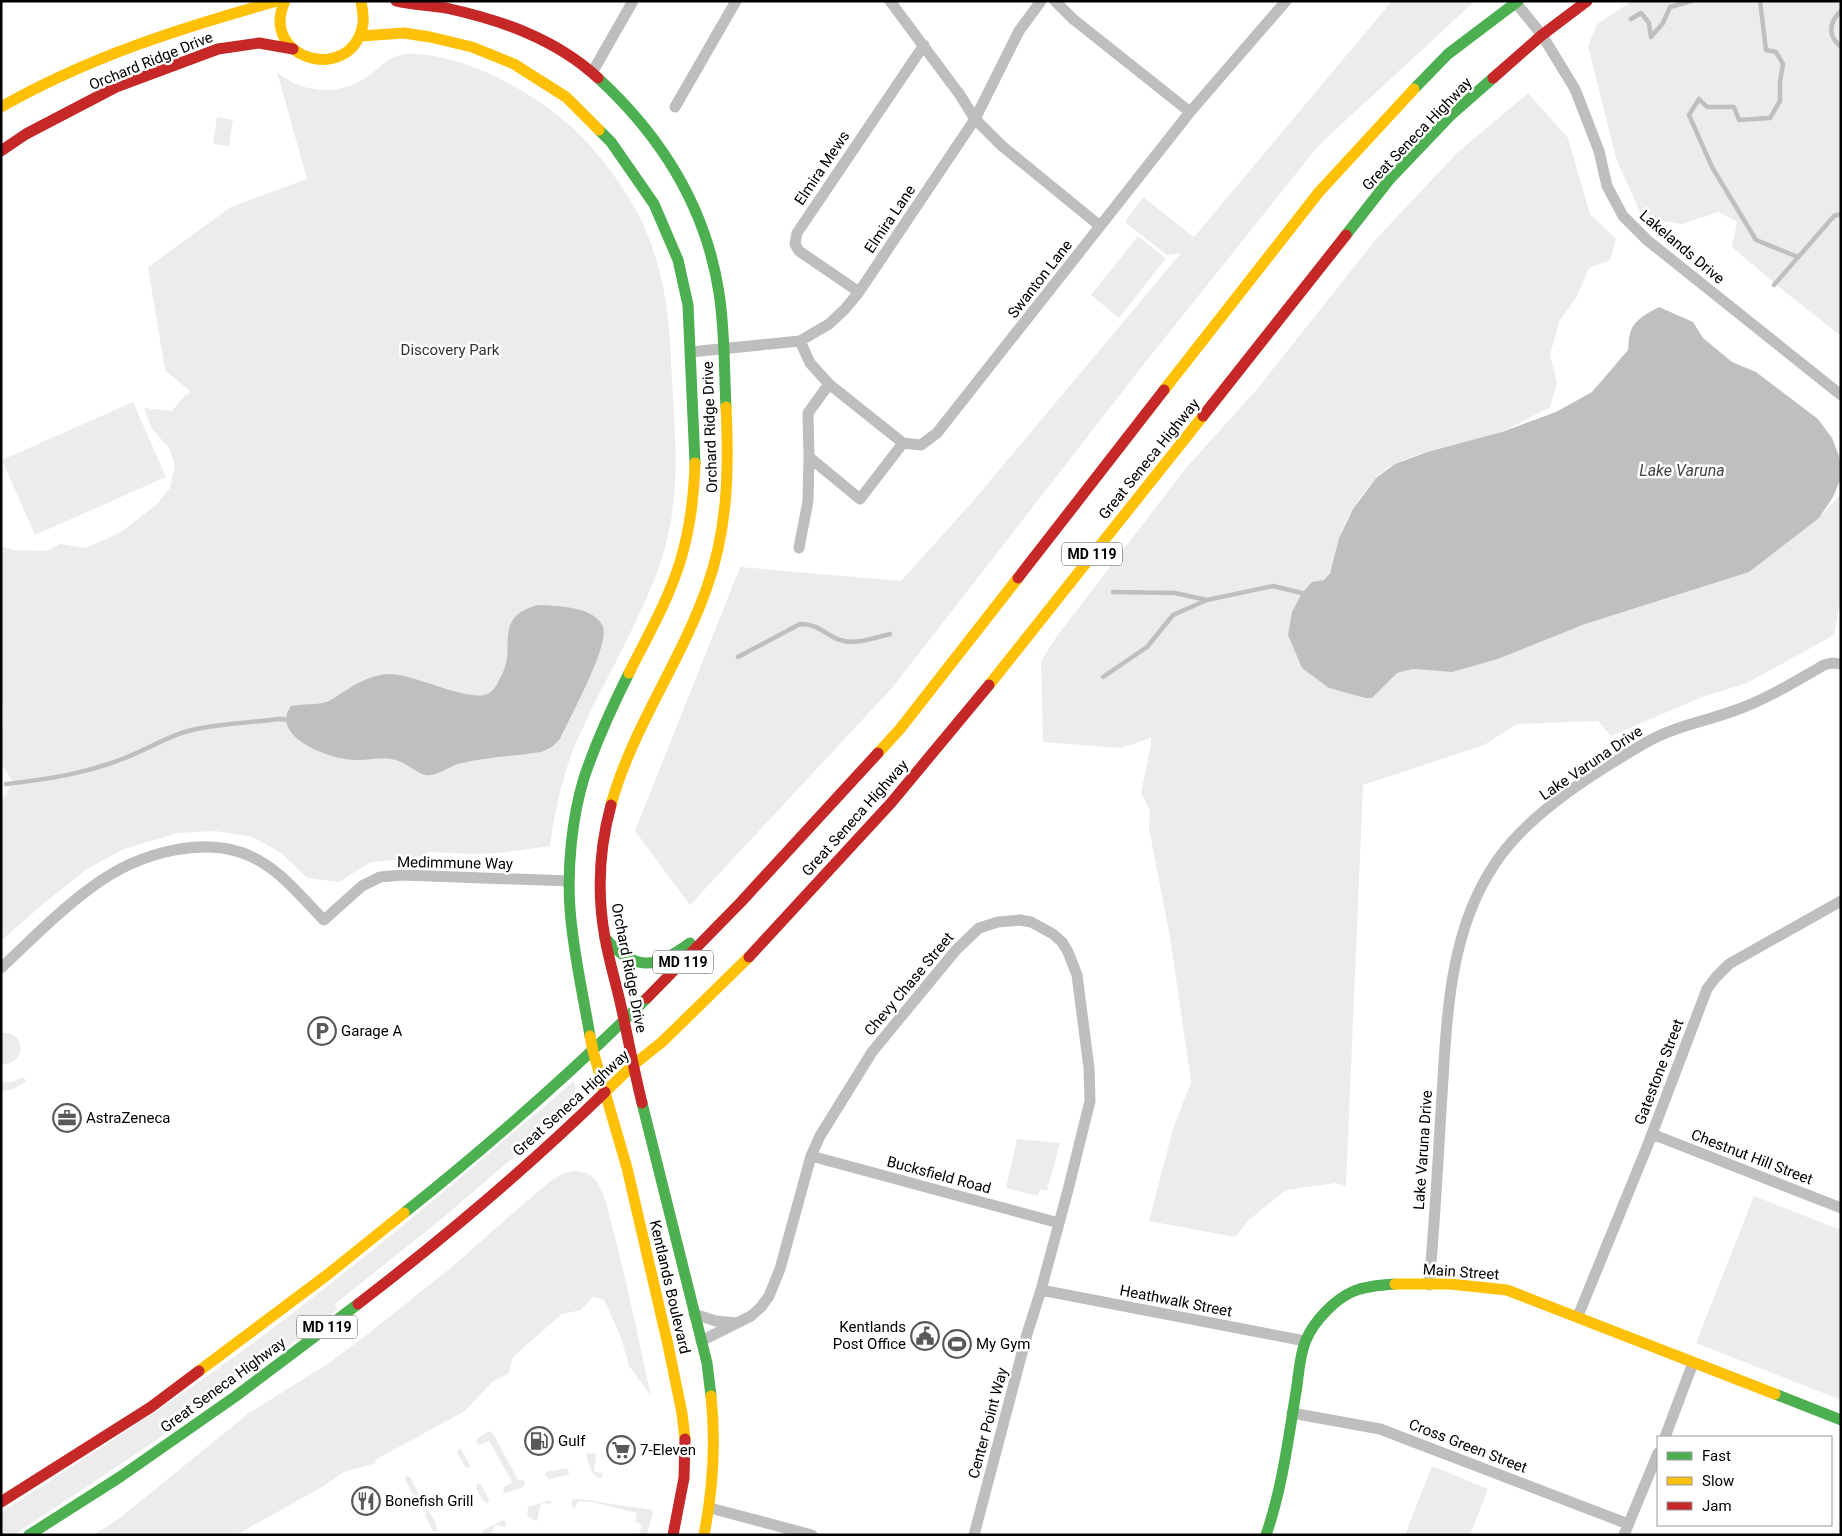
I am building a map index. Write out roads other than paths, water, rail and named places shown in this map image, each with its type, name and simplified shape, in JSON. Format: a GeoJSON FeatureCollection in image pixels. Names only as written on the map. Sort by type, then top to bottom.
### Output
{"type":"FeatureCollection","features":[{"type":"Feature","properties":{"kind":"street","name":"Orchard Ridge Drive"},"geometry":{"type":"LineString","coordinates":[[1,107],[81,66],[145,41],[277,1]]}},
{"type":"Feature","properties":{"kind":"street"},"geometry":{"type":"LineString","coordinates":[[285,1],[281,9],[280,24],[283,35],[293,49],[304,58],[316,61],[336,59],[346,54],[355,45],[361,36],[364,19],[361,1]]}},
{"type":"Feature","properties":{"kind":"street","name":"Orchard Ridge Drive"},"geometry":{"type":"LineString","coordinates":[[396,1],[496,20],[560,49],[593,71],[647,128],[680,176],[705,231],[718,282],[729,452],[728,482],[721,540],[708,587],[696,615],[618,779],[609,809],[601,859],[600,900],[605,938],[624,1020],[632,1066]]}},
{"type":"Feature","properties":{"kind":"street"},"geometry":{"type":"LineString","coordinates":[[593,71],[633,1]]}},
{"type":"Feature","properties":{"kind":"street"},"geometry":{"type":"LineString","coordinates":[[676,107],[736,1]]}},
{"type":"Feature","properties":{"kind":"street"},"geometry":{"type":"LineString","coordinates":[[890,1],[924,45],[975,119],[1002,146],[1100,226]]}},
{"type":"Feature","properties":{"kind":"street","name":"Elmira Lane"},"geometry":{"type":"LineString","coordinates":[[690,352],[800,341],[830,324],[859,292],[975,119],[1019,31],[1041,1]]}},
{"type":"Feature","properties":{"kind":"street"},"geometry":{"type":"LineString","coordinates":[[1055,1],[1080,25],[1190,112]]}},
{"type":"Feature","properties":{"kind":"street","name":"Swanton Lane"},"geometry":{"type":"LineString","coordinates":[[904,443],[921,445],[938,433],[1190,112],[1286,1]]}},
{"type":"Feature","properties":{"kind":"street","name":"Great Seneca Highway"},"geometry":{"type":"LineString","coordinates":[[29,1535],[120,1476],[236,1396],[418,1258],[569,1127],[632,1066],[662,1042],[745,961],[892,803],[1003,668],[1390,180],[1452,114],[1542,35],[1588,1]]}},
{"type":"Feature","properties":{"kind":"street","name":"Great Seneca Highway"},"geometry":{"type":"LineString","coordinates":[[1,1502],[150,1407],[327,1275],[468,1162],[624,1020],[741,902],[900,729],[1319,192],[1380,124],[1448,54],[1517,2]]}},
{"type":"Feature","properties":{"kind":"street","name":"Lakelands Drive"},"geometry":{"type":"LineString","coordinates":[[1517,2],[1542,35],[1575,89],[1599,151],[1607,186],[1623,216],[1647,240],[1841,395]]}},
{"type":"Feature","properties":{"kind":"street","name":"Orchard Ridge Drive"},"geometry":{"type":"LineString","coordinates":[[361,36],[404,34],[430,37],[472,47],[514,64],[566,97],[612,142],[654,204],[678,260],[688,305],[694,453],[694,491],[688,528],[680,562],[664,603],[609,714],[584,779],[574,826],[569,881],[570,910],[575,952],[593,1050]]}},
{"type":"Feature","properties":{"kind":"street","name":"Orchard Ridge Drive"},"geometry":{"type":"LineString","coordinates":[[1,151],[26,134],[116,87],[218,49],[259,43],[293,49]]}},
{"type":"Feature","properties":{"kind":"street","name":"Elmira Mews"},"geometry":{"type":"LineString","coordinates":[[859,292],[800,251],[795,244],[796,233],[924,45]]}},
{"type":"Feature","properties":{"kind":"street"},"geometry":{"type":"LineString","coordinates":[[800,341],[810,363],[829,384],[904,443],[860,499],[809,457]]}},
{"type":"Feature","properties":{"kind":"street"},"geometry":{"type":"LineString","coordinates":[[799,548],[808,501],[808,413],[829,384]]}},
{"type":"Feature","properties":{"kind":"street","name":"Lake Varuna Drive"},"geometry":{"type":"LineString","coordinates":[[1429,1284],[1446,1019],[1454,972],[1464,931],[1476,899],[1495,863],[1530,824],[1562,797],[1649,741],[1694,722],[1759,701],[1824,665],[1832,663],[1841,664]]}},
{"type":"Feature","properties":{"kind":"street","name":"Medimmune Way"},"geometry":{"type":"LineString","coordinates":[[1,968],[62,911],[93,886],[144,860],[200,846],[233,850],[263,862],[275,871],[324,920],[362,886],[380,877],[402,875],[569,881]]}},
{"type":"Feature","properties":{"kind":"street","name":"Gatestone Street"},"geometry":{"type":"LineString","coordinates":[[1578,1316],[1652,1134],[1707,990],[1716,977],[1729,964],[1841,901]]}},
{"type":"Feature","properties":{"kind":"street"},"geometry":{"type":"LineString","coordinates":[[605,938],[616,952],[630,960],[645,964],[661,962],[687,946],[741,902]]}},
{"type":"Feature","properties":{"kind":"street","name":"Chevy Chase Street"},"geometry":{"type":"LineString","coordinates":[[701,1341],[751,1316],[761,1307],[775,1284],[811,1156],[825,1126],[872,1052],[964,940],[979,928],[1010,920],[1031,922],[1054,934],[1062,942],[1071,958],[1079,984],[1089,1068],[1091,1096],[1089,1107],[1041,1290]]}},
{"type":"Feature","properties":{"kind":"street","name":"Kentlands Boulevard"},"geometry":{"type":"LineString","coordinates":[[593,1050],[626,1168],[668,1345],[682,1413],[685,1442],[684,1478],[673,1535]]}},
{"type":"Feature","properties":{"kind":"street","name":"Kentlands Boulevard"},"geometry":{"type":"LineString","coordinates":[[632,1066],[701,1341],[712,1396],[715,1427],[710,1508],[704,1535]]}},
{"type":"Feature","properties":{"kind":"street","name":"Chestnut Hill Street"},"geometry":{"type":"LineString","coordinates":[[1652,1134],[1841,1208]]}},
{"type":"Feature","properties":{"kind":"street","name":"Bucksfield Road"},"geometry":{"type":"LineString","coordinates":[[811,1156],[1059,1223]]}},
{"type":"Feature","properties":{"kind":"street","name":"Main Street"},"geometry":{"type":"LineString","coordinates":[[1266,1535],[1278,1489],[1305,1341],[1321,1318],[1337,1302],[1352,1292],[1367,1287],[1386,1284],[1429,1284],[1507,1290],[1578,1316],[1841,1420]]}},
{"type":"Feature","properties":{"kind":"street","name":"Heathwalk Street"},"geometry":{"type":"LineString","coordinates":[[1041,1290],[1305,1341]]}},
{"type":"Feature","properties":{"kind":"street","name":"Center Point Way"},"geometry":{"type":"LineString","coordinates":[[974,1535],[1027,1334],[1041,1290]]}},
{"type":"Feature","properties":{"kind":"street"},"geometry":{"type":"LineString","coordinates":[[694,1314],[716,1321],[737,1324]]}},
{"type":"Feature","properties":{"kind":"street"},"geometry":{"type":"LineString","coordinates":[[1665,1436],[1693,1363]]}},
{"type":"Feature","properties":{"kind":"street","name":"Cross Green Street"},"geometry":{"type":"LineString","coordinates":[[1292,1413],[1380,1429],[1626,1529]]}},
{"type":"Feature","properties":{"kind":"street"},"geometry":{"type":"LineString","coordinates":[[1626,1529],[1657,1455]]}},
{"type":"Feature","properties":{"kind":"street"},"geometry":{"type":"LineString","coordinates":[[710,1508],[812,1535]]}},
{"type":"Feature","properties":{"kind":"water","name":"Lake Varuna"},"geometry":{"type":"Polygon","coordinates":[[[1659,307],[1693,322],[1703,338],[1732,362],[1756,372],[1818,419],[1832,438],[1841,467],[1841,478],[1833,497],[1819,518],[1749,572],[1585,624],[1498,659],[1452,672],[1413,669],[1397,673],[1372,698],[1365,698],[1329,688],[1302,668],[1288,635],[1292,612],[1302,593],[1312,582],[1324,580],[1330,573],[1339,538],[1353,509],[1376,478],[1395,464],[1427,452],[1502,432],[1556,412],[1592,392],[1628,350],[1629,336],[1634,325],[1659,307]]]}},
{"type":"Feature","properties":{"kind":"water"},"geometry":{"type":"Polygon","coordinates":[[[537,605],[574,608],[584,611],[599,620],[603,627],[604,636],[595,665],[579,700],[560,739],[552,747],[541,752],[462,763],[440,773],[426,775],[396,760],[351,760],[324,754],[302,742],[293,735],[287,726],[286,716],[291,706],[329,701],[361,682],[385,674],[401,675],[468,694],[487,694],[496,686],[505,667],[508,653],[508,633],[511,623],[519,613],[537,605]]]}},
{"type":"Feature","properties":{"kind":"waterway"},"geometry":{"type":"LineString","coordinates":[[1631,19],[1641,13],[1649,23],[1651,37],[1663,23],[1670,7],[1691,1]]}},
{"type":"Feature","properties":{"kind":"waterway"},"geometry":{"type":"LineString","coordinates":[[1760,1],[1766,50],[1776,52],[1783,64],[1780,82],[1780,101],[1770,118],[1739,120],[1734,107],[1707,107],[1699,99],[1689,115],[1712,167],[1756,240],[1798,257]]}},
{"type":"Feature","properties":{"kind":"waterway"},"geometry":{"type":"LineString","coordinates":[[1841,11],[1834,20],[1831,29],[1834,38],[1841,47]]}},
{"type":"Feature","properties":{"kind":"waterway"},"geometry":{"type":"LineString","coordinates":[[1774,285],[1834,216],[1841,214]]}},
{"type":"Feature","properties":{"kind":"waterway"},"geometry":{"type":"LineString","coordinates":[[1113,592],[1175,593],[1207,600],[1273,586],[1302,593]]}},
{"type":"Feature","properties":{"kind":"waterway"},"geometry":{"type":"LineString","coordinates":[[1103,677],[1147,647],[1173,615],[1207,600]]}},
{"type":"Feature","properties":{"kind":"waterway"},"geometry":{"type":"LineString","coordinates":[[738,657],[800,624],[807,624],[834,638],[852,642],[890,634]]}},
{"type":"Feature","properties":{"kind":"waterway"},"geometry":{"type":"LineString","coordinates":[[6,784],[52,778],[95,768],[199,728],[279,719],[289,720]]}},
{"type":"Feature","properties":{"kind":"place","name":"Garage A"},"geometry":{"type":"Point","coordinates":[322,1031]}},
{"type":"Feature","properties":{"kind":"place","name":"AstraZeneca"},"geometry":{"type":"Point","coordinates":[67,1118]}},
{"type":"Feature","properties":{"kind":"place","name":"Kentlands Post Office"},"geometry":{"type":"Point","coordinates":[925,1336]}},
{"type":"Feature","properties":{"kind":"place","name":"My Gym"},"geometry":{"type":"Point","coordinates":[957,1344]}},
{"type":"Feature","properties":{"kind":"place","name":"Gulf"},"geometry":{"type":"Point","coordinates":[539,1441]}},
{"type":"Feature","properties":{"kind":"place","name":"7-Eleven"},"geometry":{"type":"Point","coordinates":[621,1450]}},
{"type":"Feature","properties":{"kind":"place","name":"Bonefish Grill"},"geometry":{"type":"Point","coordinates":[366,1501]}},
{"type":"Feature","properties":{"kind":"park label","name":"Discovery Park"},"geometry":{"type":"Point","coordinates":[450,350]}}]}
